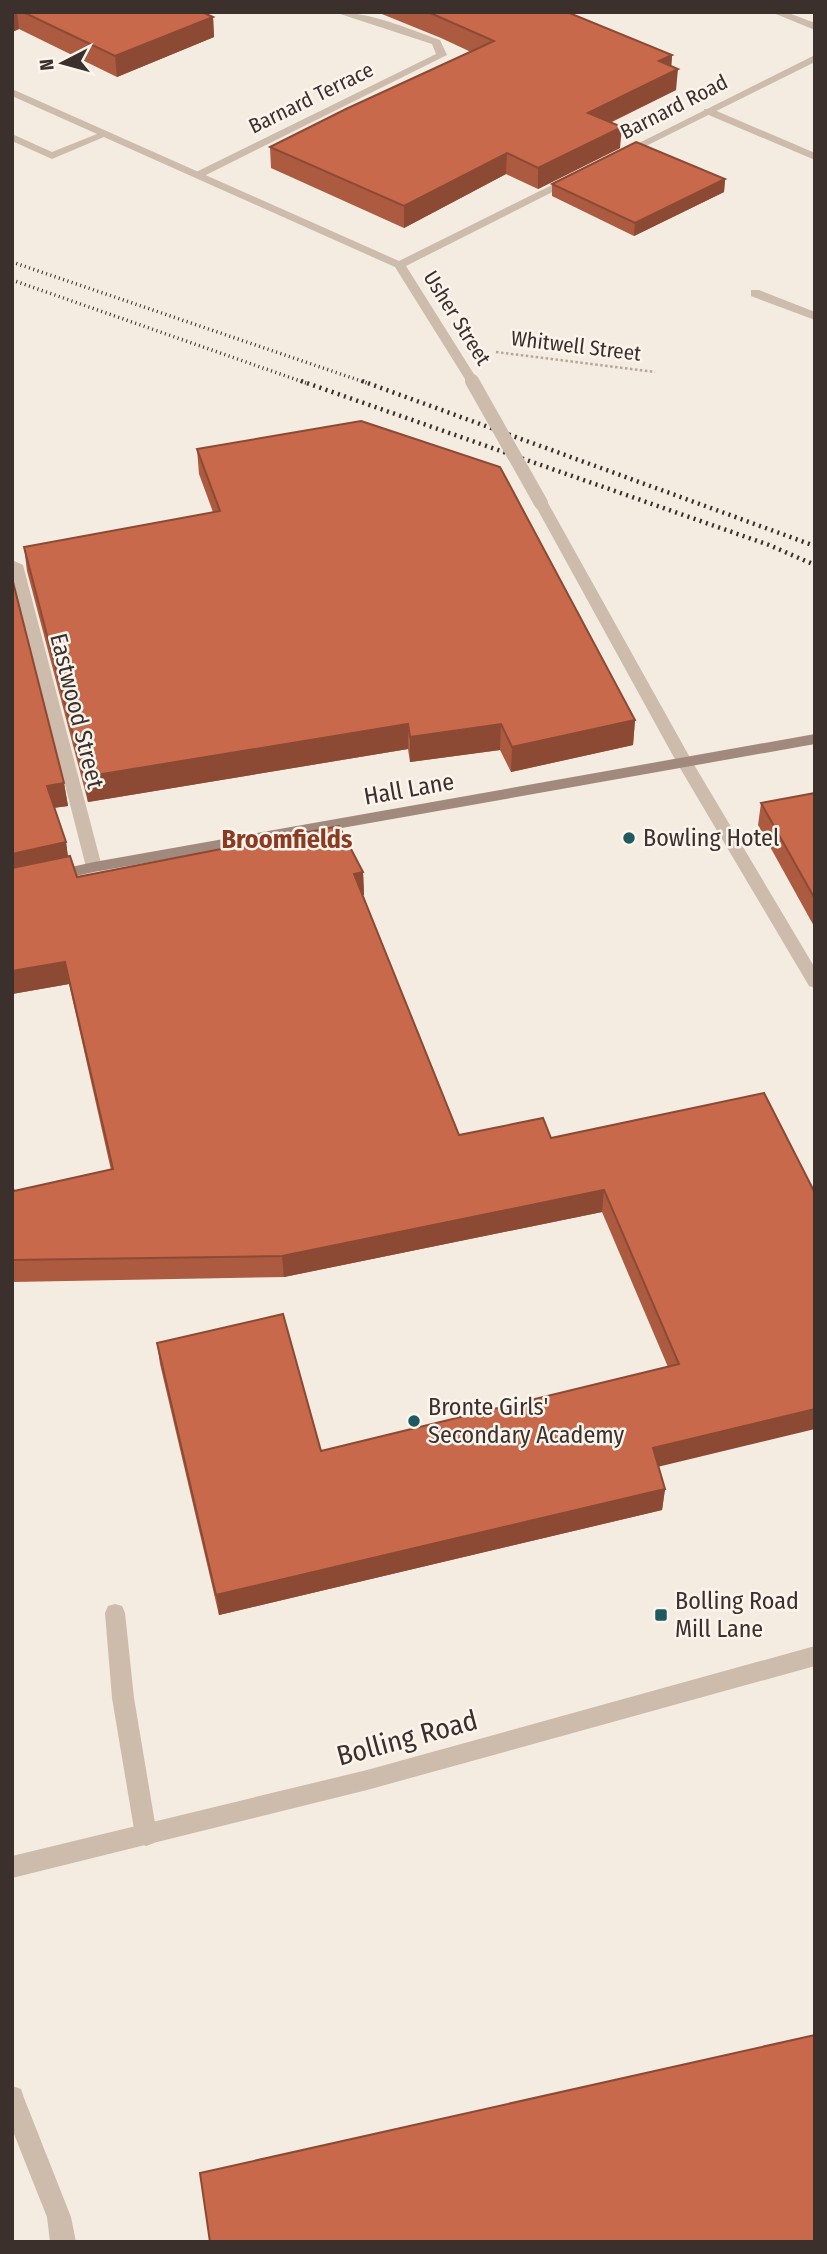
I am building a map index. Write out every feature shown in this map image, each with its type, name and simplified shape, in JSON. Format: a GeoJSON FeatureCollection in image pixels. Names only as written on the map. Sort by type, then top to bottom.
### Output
{"type":"FeatureCollection","features":[{"type":"Feature","properties":{"kind":"street","name":"Barnard Terrace"},"geometry":{"type":"LineString","coordinates":[[198,175],[442,55],[436,42],[420,35],[340,12]]}},
{"type":"Feature","properties":{"kind":"street"},"geometry":{"type":"LineString","coordinates":[[776,12],[815,27]]}},
{"type":"Feature","properties":{"kind":"street","name":"Barnard Road"},"geometry":{"type":"LineString","coordinates":[[609,160],[815,58]]}},
{"type":"Feature","properties":{"kind":"street","name":"Usher Street"},"geometry":{"type":"LineString","coordinates":[[12,92],[399,265],[471,379],[685,763],[815,982]]}},
{"type":"Feature","properties":{"kind":"street"},"geometry":{"type":"LineString","coordinates":[[708,111],[815,157]]}},
{"type":"Feature","properties":{"kind":"street"},"geometry":{"type":"LineString","coordinates":[[12,137],[52,156],[106,134]]}},
{"type":"Feature","properties":{"kind":"street"},"geometry":{"type":"LineString","coordinates":[[399,265],[584,173]]}},
{"type":"Feature","properties":{"kind":"street"},"geometry":{"type":"LineString","coordinates":[[755,293],[815,316]]}},
{"type":"Feature","properties":{"kind":"street","name":"Eastwood Street"},"geometry":{"type":"LineString","coordinates":[[14,565],[94,867]]}},
{"type":"Feature","properties":{"kind":"street","name":"Hall Lane"},"geometry":{"type":"LineString","coordinates":[[12,885],[94,867],[815,739]]}},
{"type":"Feature","properties":{"kind":"street"},"geometry":{"type":"LineString","coordinates":[[115,1613],[124,1698],[146,1835]]}},
{"type":"Feature","properties":{"kind":"street","name":"Bolling Road"},"geometry":{"type":"LineString","coordinates":[[12,1867],[368,1780],[815,1656]]}},
{"type":"Feature","properties":{"kind":"street"},"geometry":{"type":"LineString","coordinates":[[12,2098],[59,2217],[63,2242]]}},
{"type":"Feature","properties":{"kind":"path","name":"Whitwell Street"},"geometry":{"type":"LineString","coordinates":[[450,346],[655,372]]}},
{"type":"Feature","properties":{"kind":"building"},"geometry":{"type":"Polygon","coordinates":[[[23,12],[202,12],[213,17],[115,56],[23,12]]]}},
{"type":"Feature","properties":{"kind":"building"},"geometry":{"type":"Polygon","coordinates":[[[428,12],[567,12],[672,55],[659,61],[678,69],[588,113],[622,127],[538,168],[507,153],[404,206],[270,147],[494,41],[428,12]]]}},
{"type":"Feature","properties":{"kind":"building"},"geometry":{"type":"Polygon","coordinates":[[[636,142],[725,179],[635,223],[552,184],[636,142]]]}},
{"type":"Feature","properties":{"kind":"building"},"geometry":{"type":"Polygon","coordinates":[[[361,421],[500,467],[635,720],[512,747],[501,724],[410,737],[408,724],[84,777],[24,547],[220,511],[197,449],[361,421]]]}},
{"type":"Feature","properties":{"kind":"building"},"geometry":{"type":"Polygon","coordinates":[[[12,578],[64,783],[47,786],[66,842],[12,854],[12,578]]]}},
{"type":"Feature","properties":{"kind":"building"},"geometry":{"type":"Polygon","coordinates":[[[815,793],[815,899],[761,803],[815,793]]]}},
{"type":"Feature","properties":{"kind":"building"},"geometry":{"type":"Polygon","coordinates":[[[339,826],[363,872],[354,874],[459,1135],[543,1118],[551,1138],[764,1093],[815,1193],[815,1409],[653,1448],[665,1489],[216,1595],[157,1343],[283,1314],[321,1451],[679,1364],[604,1190],[282,1256],[12,1260],[12,1186],[14,1191],[113,1169],[65,962],[12,971],[12,868],[70,856],[77,877],[339,826]]]}},
{"type":"Feature","properties":{"kind":"building"},"geometry":{"type":"Polygon","coordinates":[[[815,2035],[815,2242],[210,2242],[200,2173],[815,2035]]]}},
{"type":"Feature","properties":{"kind":"railway"},"geometry":{"type":"LineString","coordinates":[[12,262],[367,383]]}},
{"type":"Feature","properties":{"kind":"railway"},"geometry":{"type":"LineString","coordinates":[[12,280],[306,383]]}},
{"type":"Feature","properties":{"kind":"railway"},"geometry":{"type":"LineString","coordinates":[[301,381],[769,545],[815,565]]}},
{"type":"Feature","properties":{"kind":"railway"},"geometry":{"type":"LineString","coordinates":[[362,381],[815,546]]}},
{"type":"Feature","properties":{"kind":"place","name":"Bowling Hotel"},"geometry":{"type":"Point","coordinates":[629,838]}},
{"type":"Feature","properties":{"kind":"place","name":"Bronte Girls' Secondary Academy"},"geometry":{"type":"Point","coordinates":[414,1421]}},
{"type":"Feature","properties":{"kind":"place","name":"Bolling Road Mill Lane"},"geometry":{"type":"Point","coordinates":[661,1615]}},
{"type":"Feature","properties":{"kind":"district","name":"Broomfields"},"geometry":{"type":"Point","coordinates":[287,839]}}]}
